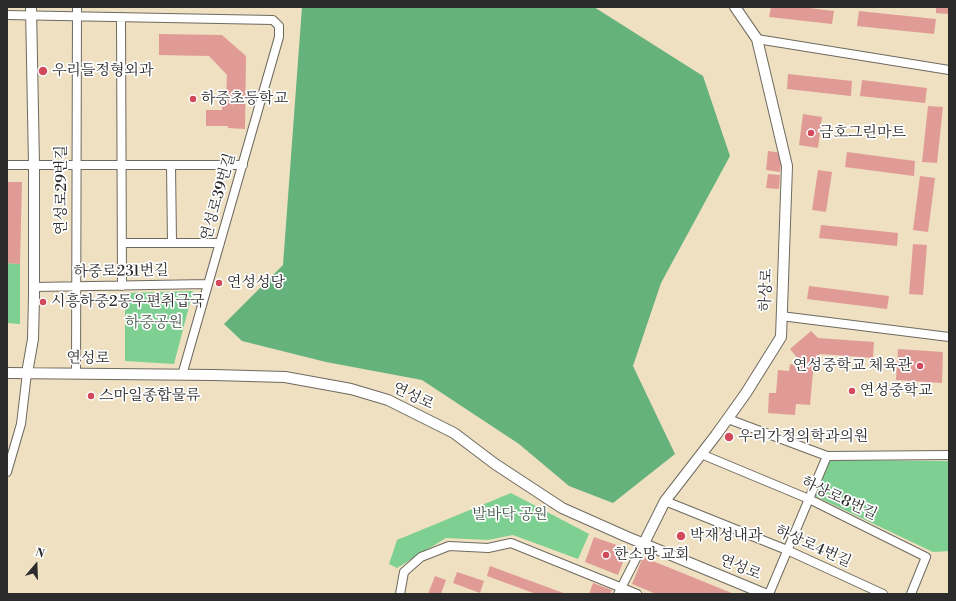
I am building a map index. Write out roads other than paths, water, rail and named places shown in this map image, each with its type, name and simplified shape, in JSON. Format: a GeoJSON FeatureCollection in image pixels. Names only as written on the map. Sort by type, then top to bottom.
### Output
{"type":"FeatureCollection","features":[{"type":"Feature","properties":{"kind":"street","name":"연성로29번길"},"geometry":{"type":"LineString","coordinates":[[76,374],[77,7]]}},
{"type":"Feature","properties":{"kind":"street","name":"하상로"},"geometry":{"type":"LineString","coordinates":[[644,544],[665,501],[728,419],[781,336],[787,166],[757,39],[735,7]]}},
{"type":"Feature","properties":{"kind":"street"},"geometry":{"type":"LineString","coordinates":[[7,472],[21,424],[33,339],[34,165],[31,11]]}},
{"type":"Feature","properties":{"kind":"street"},"geometry":{"type":"LineString","coordinates":[[7,14],[31,11],[77,16],[122,17],[122,286]]}},
{"type":"Feature","properties":{"kind":"street","name":"연성로39번길"},"geometry":{"type":"LineString","coordinates":[[122,17],[273,20],[279,26],[279,37],[182,375]]}},
{"type":"Feature","properties":{"kind":"street"},"geometry":{"type":"LineString","coordinates":[[757,39],[949,70]]}},
{"type":"Feature","properties":{"kind":"street"},"geometry":{"type":"LineString","coordinates":[[7,165],[243,165]]}},
{"type":"Feature","properties":{"kind":"street"},"geometry":{"type":"LineString","coordinates":[[171,165],[172,243]]}},
{"type":"Feature","properties":{"kind":"street"},"geometry":{"type":"LineString","coordinates":[[122,243],[220,243]]}},
{"type":"Feature","properties":{"kind":"street","name":"하중로231번길"},"geometry":{"type":"LineString","coordinates":[[34,287],[208,284]]}},
{"type":"Feature","properties":{"kind":"street"},"geometry":{"type":"LineString","coordinates":[[781,316],[949,337]]}},
{"type":"Feature","properties":{"kind":"street","name":"연성로"},"geometry":{"type":"LineString","coordinates":[[7,373],[285,377],[351,389],[388,400],[454,434],[495,464],[562,508],[764,594]]}},
{"type":"Feature","properties":{"kind":"street"},"geometry":{"type":"LineString","coordinates":[[728,419],[827,456],[949,455]]}},
{"type":"Feature","properties":{"kind":"street","name":"하상로8번길"},"geometry":{"type":"LineString","coordinates":[[701,454],[809,499],[926,556],[911,594]]}},
{"type":"Feature","properties":{"kind":"street"},"geometry":{"type":"LineString","coordinates":[[769,594],[827,456]]}},
{"type":"Feature","properties":{"kind":"street","name":"하상로4번길"},"geometry":{"type":"LineString","coordinates":[[665,501],[787,550],[883,594]]}},
{"type":"Feature","properties":{"kind":"street"},"geometry":{"type":"LineString","coordinates":[[400,594],[404,572],[421,557],[449,546],[488,548],[511,543],[619,590],[637,594]]}},
{"type":"Feature","properties":{"kind":"street"},"geometry":{"type":"LineString","coordinates":[[619,590],[644,544]]}},
{"type":"Feature","properties":{"kind":"place","name":"우리들정형외과"},"geometry":{"type":"Point","coordinates":[43,71]}},
{"type":"Feature","properties":{"kind":"place","name":"하중초등학교"},"geometry":{"type":"Point","coordinates":[193,99]}},
{"type":"Feature","properties":{"kind":"place","name":"금호그린마트"},"geometry":{"type":"Point","coordinates":[811,133]}},
{"type":"Feature","properties":{"kind":"place","name":"연성성당"},"geometry":{"type":"Point","coordinates":[219,283]}},
{"type":"Feature","properties":{"kind":"place","name":"시흥하중2동우편취급국"},"geometry":{"type":"Point","coordinates":[43,302]}},
{"type":"Feature","properties":{"kind":"place","name":"연성중학교 체육관"},"geometry":{"type":"Point","coordinates":[920,366]}},
{"type":"Feature","properties":{"kind":"place","name":"연성중학교"},"geometry":{"type":"Point","coordinates":[852,391]}},
{"type":"Feature","properties":{"kind":"place","name":"스마일종합물류"},"geometry":{"type":"Point","coordinates":[91,396]}},
{"type":"Feature","properties":{"kind":"place","name":"우리가정의학과의원"},"geometry":{"type":"Point","coordinates":[729,437]}},
{"type":"Feature","properties":{"kind":"place","name":"박재성내과"},"geometry":{"type":"Point","coordinates":[681,536]}},
{"type":"Feature","properties":{"kind":"place","name":"한소망 교회"},"geometry":{"type":"Point","coordinates":[606,555]}},
{"type":"Feature","properties":{"kind":"park label","name":"하중공원"},"geometry":{"type":"Point","coordinates":[154,323]}},
{"type":"Feature","properties":{"kind":"park label","name":"발바닥 공원"},"geometry":{"type":"Point","coordinates":[510,515]}}]}
